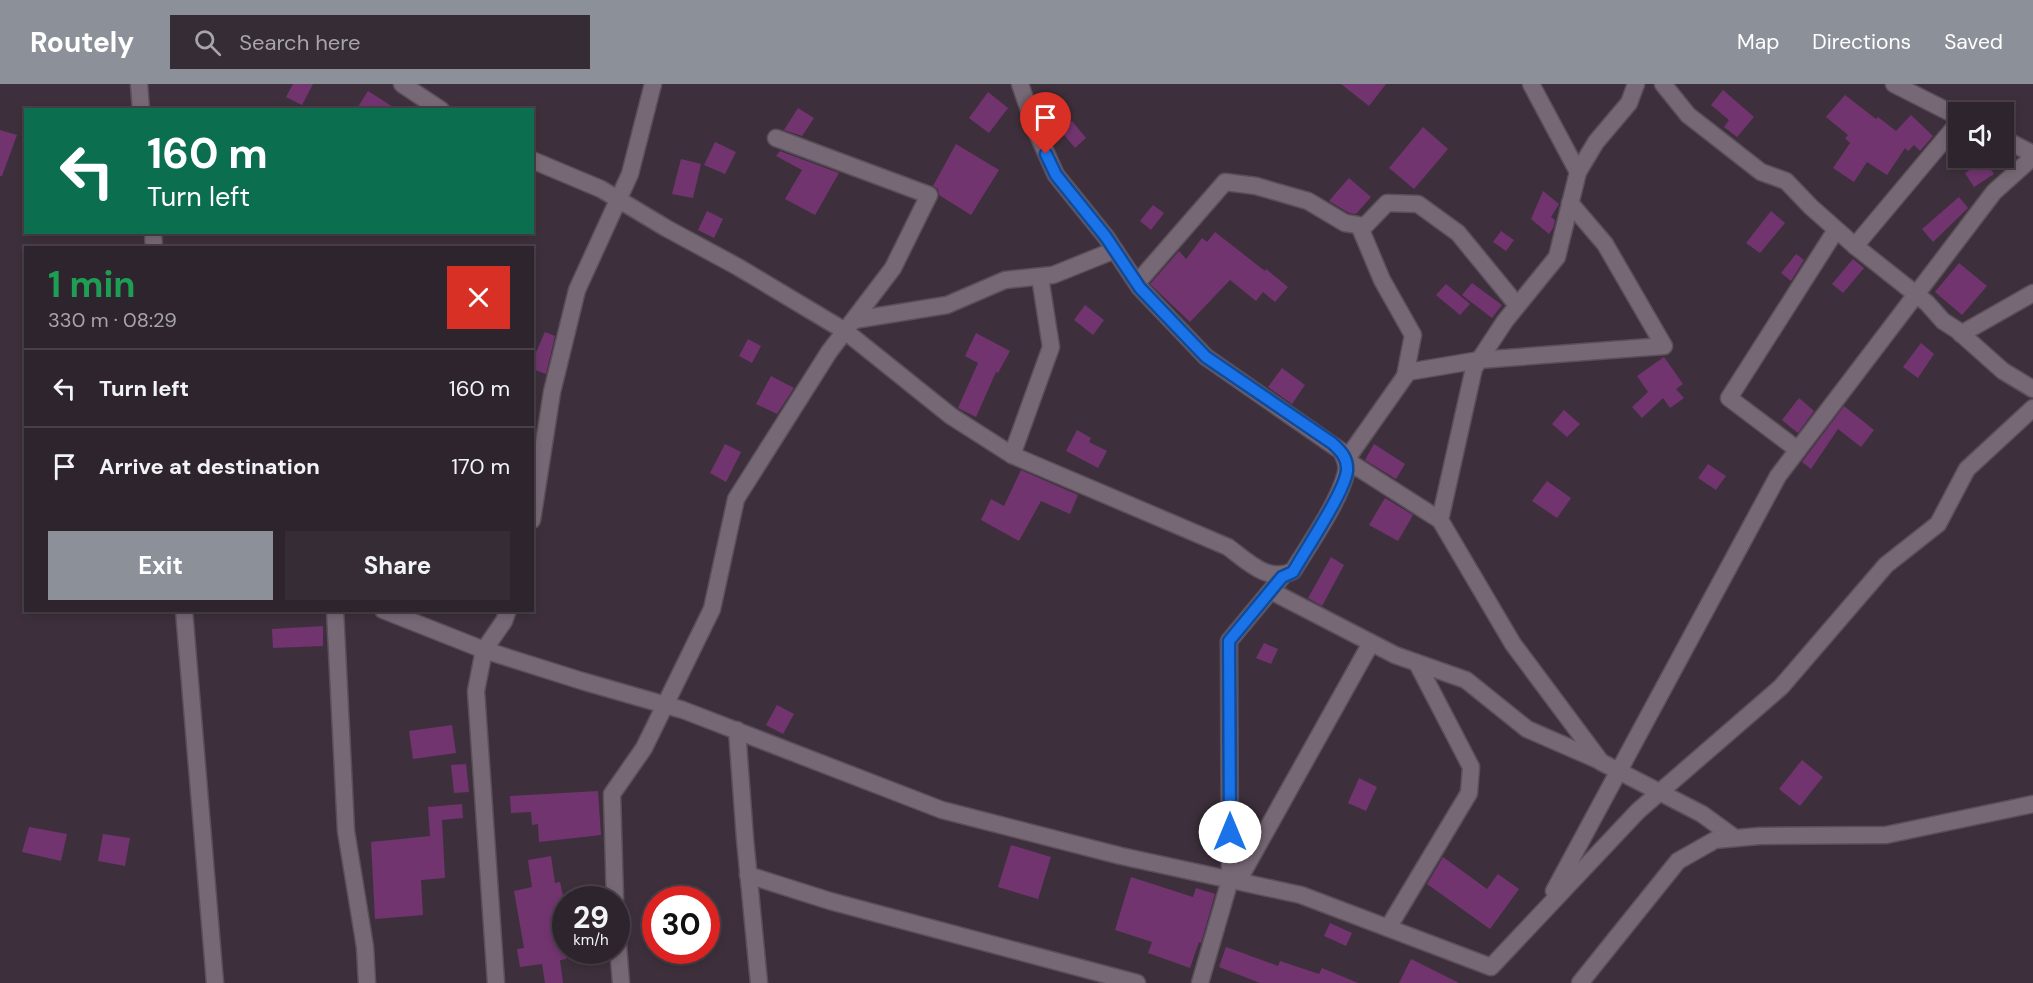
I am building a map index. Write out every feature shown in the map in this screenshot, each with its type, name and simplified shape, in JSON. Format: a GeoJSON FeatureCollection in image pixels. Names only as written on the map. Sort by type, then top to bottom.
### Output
{"type":"FeatureCollection","features":[{"type":"Feature","properties":{"kind":"street"},"geometry":{"type":"LineString","coordinates":[[139,84],[141,108]]}},
{"type":"Feature","properties":{"kind":"street"},"geometry":{"type":"LineString","coordinates":[[402,84],[438,108]]}},
{"type":"Feature","properties":{"kind":"street"},"geometry":{"type":"LineString","coordinates":[[534,506],[552,392],[577,290],[630,174],[653,84]]}},
{"type":"Feature","properties":{"kind":"street"},"geometry":{"type":"LineString","coordinates":[[1020,84],[1036,133],[1056,175],[1115,250],[1137,283],[1206,357],[1332,443],[1341,451],[1346,460],[1347,472],[1336,497],[1293,572],[1282,577],[1229,641],[1234,880]]}},
{"type":"Feature","properties":{"kind":"street"},"geometry":{"type":"LineString","coordinates":[[1531,84],[1578,172]]}},
{"type":"Feature","properties":{"kind":"street"},"geometry":{"type":"LineString","coordinates":[[1440,520],[1474,368],[1517,305],[1557,257],[1578,172],[1596,142],[1629,103],[1636,84]]}},
{"type":"Feature","properties":{"kind":"street"},"geometry":{"type":"LineString","coordinates":[[1663,84],[1688,115],[1761,172],[1786,181],[1836,230],[1916,294],[1943,321],[2003,371],[2033,389]]}},
{"type":"Feature","properties":{"kind":"street"},"geometry":{"type":"LineString","coordinates":[[1894,84],[1948,111]]}},
{"type":"Feature","properties":{"kind":"street"},"geometry":{"type":"LineString","coordinates":[[1855,246],[1948,135]]}},
{"type":"Feature","properties":{"kind":"street"},"geometry":{"type":"LineString","coordinates":[[615,886],[612,794],[644,748],[712,609],[736,500],[829,352],[893,268],[929,195],[776,138]]}},
{"type":"Feature","properties":{"kind":"street"},"geometry":{"type":"LineString","coordinates":[[1544,910],[1778,476],[1994,192],[2033,155],[2014,145]]}},
{"type":"Feature","properties":{"kind":"street"},"geometry":{"type":"LineString","coordinates":[[534,161],[601,189],[666,228],[850,326],[951,416],[1012,455],[1228,547],[1272,576],[1282,577]]}},
{"type":"Feature","properties":{"kind":"street"},"geometry":{"type":"LineString","coordinates":[[1137,283],[1225,182],[1256,186],[1308,201],[1345,223],[1364,226]]}},
{"type":"Feature","properties":{"kind":"street"},"geometry":{"type":"LineString","coordinates":[[1346,460],[1408,372],[1479,360],[1664,346],[1605,244],[1570,202]]}},
{"type":"Feature","properties":{"kind":"street"},"geometry":{"type":"LineString","coordinates":[[1405,376],[1413,335],[1382,280],[1361,230],[1387,203],[1418,204],[1458,233],[1517,305]]}},
{"type":"Feature","properties":{"kind":"street"},"geometry":{"type":"LineString","coordinates":[[1798,450],[1729,398],[1836,230]]}},
{"type":"Feature","properties":{"kind":"street"},"geometry":{"type":"LineString","coordinates":[[850,326],[947,305],[1005,280],[1053,275],[1115,250]]}},
{"type":"Feature","properties":{"kind":"street"},"geometry":{"type":"LineString","coordinates":[[1012,455],[1050,347],[1040,277]]}},
{"type":"Feature","properties":{"kind":"street"},"geometry":{"type":"LineString","coordinates":[[1961,334],[2033,293]]}},
{"type":"Feature","properties":{"kind":"street"},"geometry":{"type":"LineString","coordinates":[[388,612],[484,650],[666,705],[737,730],[942,810],[1121,856],[1301,895],[1491,967],[1638,812],[1781,687],[1886,566],[1938,524],[1967,469],[2033,408]]}},
{"type":"Feature","properties":{"kind":"street"},"geometry":{"type":"LineString","coordinates":[[1346,460],[1440,520],[1513,644],[1601,762]]}},
{"type":"Feature","properties":{"kind":"street"},"geometry":{"type":"LineString","coordinates":[[1271,591],[1395,655],[1466,680],[1527,729],[1601,762],[1702,814],[1734,838]]}},
{"type":"Feature","properties":{"kind":"street"},"geometry":{"type":"LineString","coordinates":[[184,612],[215,983]]}},
{"type":"Feature","properties":{"kind":"street"},"geometry":{"type":"LineString","coordinates":[[335,612],[346,831],[365,947],[367,983]]}},
{"type":"Feature","properties":{"kind":"street"},"geometry":{"type":"LineString","coordinates":[[496,983],[476,691],[484,650],[504,621],[507,612]]}},
{"type":"Feature","properties":{"kind":"street"},"geometry":{"type":"LineString","coordinates":[[1200,983],[1234,880],[1371,643]]}},
{"type":"Feature","properties":{"kind":"street"},"geometry":{"type":"LineString","coordinates":[[1388,928],[1469,793],[1471,768],[1417,663]]}},
{"type":"Feature","properties":{"kind":"street"},"geometry":{"type":"LineString","coordinates":[[737,730],[759,983]]}},
{"type":"Feature","properties":{"kind":"street"},"geometry":{"type":"LineString","coordinates":[[1580,983],[1678,861],[1715,840],[1759,836],[1886,835],[2033,804]]}},
{"type":"Feature","properties":{"kind":"street"},"geometry":{"type":"LineString","coordinates":[[748,875],[830,901],[1137,983]]}},
{"type":"Feature","properties":{"kind":"street"},"geometry":{"type":"LineString","coordinates":[[619,964],[621,983]]}},
{"type":"Feature","properties":{"kind":"building"},"geometry":{"type":"Polygon","coordinates":[[[293,84],[313,84],[302,105],[286,97],[293,84]]]}},
{"type":"Feature","properties":{"kind":"building"},"geometry":{"type":"Polygon","coordinates":[[[1341,84],[1386,84],[1369,106],[1341,84]]]}},
{"type":"Feature","properties":{"kind":"building"},"geometry":{"type":"Polygon","coordinates":[[[1723,90],[1754,117],[1737,137],[1724,127],[1729,120],[1711,105],[1723,90]]]}},
{"type":"Feature","properties":{"kind":"building"},"geometry":{"type":"Polygon","coordinates":[[[368,91],[395,108],[357,108],[368,91]]]}},
{"type":"Feature","properties":{"kind":"building"},"geometry":{"type":"Polygon","coordinates":[[[988,92],[1008,108],[989,133],[969,118],[988,92]]]}},
{"type":"Feature","properties":{"kind":"building"},"geometry":{"type":"Polygon","coordinates":[[[1845,95],[1896,131],[1911,115],[1933,136],[1920,151],[1914,145],[1908,151],[1905,148],[1887,175],[1867,162],[1854,182],[1833,168],[1850,143],[1845,138],[1848,135],[1826,117],[1845,95]]]}},
{"type":"Feature","properties":{"kind":"building"},"geometry":{"type":"Polygon","coordinates":[[[798,108],[814,118],[802,136],[784,130],[798,108]]]}},
{"type":"Feature","properties":{"kind":"building"},"geometry":{"type":"Polygon","coordinates":[[[1072,121],[1086,138],[1075,148],[1060,130],[1072,121]]]}},
{"type":"Feature","properties":{"kind":"building"},"geometry":{"type":"Polygon","coordinates":[[[1423,127],[1448,149],[1414,189],[1389,168],[1423,127]]]}},
{"type":"Feature","properties":{"kind":"building"},"geometry":{"type":"Polygon","coordinates":[[[0,130],[17,135],[2,176],[0,176],[0,130]]]}},
{"type":"Feature","properties":{"kind":"building"},"geometry":{"type":"Polygon","coordinates":[[[715,142],[736,152],[725,174],[704,165],[715,142]]]}},
{"type":"Feature","properties":{"kind":"building"},"geometry":{"type":"Polygon","coordinates":[[[956,144],[999,170],[971,215],[939,195],[938,189],[933,186],[956,144]]]}},
{"type":"Feature","properties":{"kind":"building"},"geometry":{"type":"Polygon","coordinates":[[[780,151],[839,173],[815,215],[785,199],[802,170],[776,156],[780,151]]]}},
{"type":"Feature","properties":{"kind":"building"},"geometry":{"type":"Polygon","coordinates":[[[681,159],[701,164],[693,198],[672,194],[681,159]]]}},
{"type":"Feature","properties":{"kind":"building"},"geometry":{"type":"Polygon","coordinates":[[[1973,168],[1990,168],[1994,174],[1974,187],[1965,173],[1973,168]]]}},
{"type":"Feature","properties":{"kind":"building"},"geometry":{"type":"Polygon","coordinates":[[[1349,178],[1371,197],[1356,214],[1349,213],[1329,201],[1349,178]]]}},
{"type":"Feature","properties":{"kind":"building"},"geometry":{"type":"Polygon","coordinates":[[[1543,191],[1559,204],[1551,217],[1555,220],[1549,234],[1531,219],[1543,191]]]}},
{"type":"Feature","properties":{"kind":"building"},"geometry":{"type":"Polygon","coordinates":[[[1959,197],[1968,208],[1933,242],[1922,229],[1959,197]]]}},
{"type":"Feature","properties":{"kind":"building"},"geometry":{"type":"Polygon","coordinates":[[[1153,205],[1164,213],[1151,230],[1140,221],[1153,205]]]}},
{"type":"Feature","properties":{"kind":"building"},"geometry":{"type":"Polygon","coordinates":[[[707,211],[723,219],[714,238],[698,230],[707,211]]]}},
{"type":"Feature","properties":{"kind":"building"},"geometry":{"type":"Polygon","coordinates":[[[1771,211],[1785,223],[1760,253],[1746,243],[1771,211]]]}},
{"type":"Feature","properties":{"kind":"building"},"geometry":{"type":"Polygon","coordinates":[[[1501,231],[1514,240],[1506,251],[1493,242],[1501,231]]]}},
{"type":"Feature","properties":{"kind":"building"},"geometry":{"type":"Polygon","coordinates":[[[1215,232],[1288,287],[1275,302],[1263,292],[1256,301],[1230,280],[1190,322],[1150,284],[1179,251],[1186,259],[1202,238],[1207,242],[1215,232]]]}},
{"type":"Feature","properties":{"kind":"building"},"geometry":{"type":"Polygon","coordinates":[[[1796,254],[1804,260],[1791,281],[1781,273],[1796,254]]]}},
{"type":"Feature","properties":{"kind":"building"},"geometry":{"type":"Polygon","coordinates":[[[1853,259],[1864,268],[1843,293],[1832,284],[1853,259]]]}},
{"type":"Feature","properties":{"kind":"building"},"geometry":{"type":"Polygon","coordinates":[[[1959,263],[1987,286],[1962,315],[1935,292],[1959,263]]]}},
{"type":"Feature","properties":{"kind":"building"},"geometry":{"type":"Polygon","coordinates":[[[1472,283],[1502,305],[1492,318],[1462,295],[1472,283]]]}},
{"type":"Feature","properties":{"kind":"building"},"geometry":{"type":"Polygon","coordinates":[[[1446,284],[1470,304],[1460,315],[1436,295],[1446,284]]]}},
{"type":"Feature","properties":{"kind":"building"},"geometry":{"type":"Polygon","coordinates":[[[1085,305],[1104,320],[1093,335],[1074,320],[1085,305]]]}},
{"type":"Feature","properties":{"kind":"building"},"geometry":{"type":"Polygon","coordinates":[[[545,332],[555,336],[546,374],[534,370],[534,357],[545,332]]]}},
{"type":"Feature","properties":{"kind":"building"},"geometry":{"type":"Polygon","coordinates":[[[976,333],[1010,351],[998,373],[996,372],[976,417],[958,408],[978,363],[965,356],[976,333]]]}},
{"type":"Feature","properties":{"kind":"building"},"geometry":{"type":"Polygon","coordinates":[[[748,339],[761,346],[752,363],[739,356],[748,339]]]}},
{"type":"Feature","properties":{"kind":"building"},"geometry":{"type":"Polygon","coordinates":[[[1921,343],[1934,354],[1918,378],[1903,367],[1921,343]]]}},
{"type":"Feature","properties":{"kind":"building"},"geometry":{"type":"Polygon","coordinates":[[[1664,357],[1683,384],[1676,389],[1684,398],[1670,408],[1663,398],[1642,418],[1632,407],[1648,392],[1637,376],[1664,357]]]}},
{"type":"Feature","properties":{"kind":"building"},"geometry":{"type":"Polygon","coordinates":[[[1282,368],[1305,385],[1292,404],[1268,387],[1282,368]]]}},
{"type":"Feature","properties":{"kind":"building"},"geometry":{"type":"Polygon","coordinates":[[[771,376],[794,388],[777,414],[756,404],[771,376]]]}},
{"type":"Feature","properties":{"kind":"building"},"geometry":{"type":"Polygon","coordinates":[[[1799,398],[1814,411],[1798,433],[1782,420],[1799,398]]]}},
{"type":"Feature","properties":{"kind":"building"},"geometry":{"type":"Polygon","coordinates":[[[1844,406],[1874,430],[1861,447],[1838,429],[1811,469],[1802,462],[1844,406]]]}},
{"type":"Feature","properties":{"kind":"building"},"geometry":{"type":"Polygon","coordinates":[[[1564,410],[1580,424],[1567,437],[1552,424],[1564,410]]]}},
{"type":"Feature","properties":{"kind":"building"},"geometry":{"type":"Polygon","coordinates":[[[1077,430],[1091,438],[1089,442],[1107,451],[1098,468],[1066,451],[1077,430]]]}},
{"type":"Feature","properties":{"kind":"building"},"geometry":{"type":"Polygon","coordinates":[[[725,444],[741,452],[726,482],[710,473],[725,444]]]}},
{"type":"Feature","properties":{"kind":"building"},"geometry":{"type":"Polygon","coordinates":[[[1374,444],[1405,464],[1396,479],[1365,460],[1374,444]]]}},
{"type":"Feature","properties":{"kind":"building"},"geometry":{"type":"Polygon","coordinates":[[[1708,464],[1726,476],[1716,490],[1698,478],[1708,464]]]}},
{"type":"Feature","properties":{"kind":"building"},"geometry":{"type":"Polygon","coordinates":[[[1021,470],[1078,495],[1070,514],[1041,501],[1019,541],[981,520],[991,499],[1004,506],[1021,470]]]}},
{"type":"Feature","properties":{"kind":"building"},"geometry":{"type":"Polygon","coordinates":[[[1547,481],[1571,498],[1557,518],[1532,501],[1547,481]]]}},
{"type":"Feature","properties":{"kind":"building"},"geometry":{"type":"Polygon","coordinates":[[[1385,498],[1413,515],[1398,541],[1369,525],[1385,498]]]}},
{"type":"Feature","properties":{"kind":"building"},"geometry":{"type":"Polygon","coordinates":[[[1331,557],[1344,565],[1322,606],[1308,598],[1331,557]]]}},
{"type":"Feature","properties":{"kind":"building"},"geometry":{"type":"Polygon","coordinates":[[[323,626],[323,646],[273,648],[272,629],[323,626]]]}},
{"type":"Feature","properties":{"kind":"building"},"geometry":{"type":"Polygon","coordinates":[[[1264,643],[1278,649],[1271,664],[1256,658],[1264,643]]]}},
{"type":"Feature","properties":{"kind":"building"},"geometry":{"type":"Polygon","coordinates":[[[777,705],[794,714],[783,734],[766,725],[777,705]]]}},
{"type":"Feature","properties":{"kind":"building"},"geometry":{"type":"Polygon","coordinates":[[[452,725],[456,753],[413,759],[409,731],[452,725]]]}},
{"type":"Feature","properties":{"kind":"building"},"geometry":{"type":"Polygon","coordinates":[[[1802,760],[1823,777],[1800,806],[1779,789],[1802,760]]]}},
{"type":"Feature","properties":{"kind":"building"},"geometry":{"type":"Polygon","coordinates":[[[466,764],[469,792],[454,793],[451,765],[466,764]]]}},
{"type":"Feature","properties":{"kind":"building"},"geometry":{"type":"Polygon","coordinates":[[[1359,778],[1377,787],[1366,811],[1348,803],[1359,778]]]}},
{"type":"Feature","properties":{"kind":"building"},"geometry":{"type":"Polygon","coordinates":[[[598,791],[601,835],[539,842],[538,824],[532,825],[531,812],[511,813],[510,796],[598,791]]]}},
{"type":"Feature","properties":{"kind":"building"},"geometry":{"type":"Polygon","coordinates":[[[462,804],[463,818],[442,820],[445,878],[421,880],[423,915],[375,919],[371,842],[430,836],[428,807],[462,804]]]}},
{"type":"Feature","properties":{"kind":"building"},"geometry":{"type":"Polygon","coordinates":[[[29,827],[67,834],[61,861],[22,852],[29,827]]]}},
{"type":"Feature","properties":{"kind":"building"},"geometry":{"type":"Polygon","coordinates":[[[103,834],[130,838],[125,866],[98,861],[103,834]]]}},
{"type":"Feature","properties":{"kind":"building"},"geometry":{"type":"Polygon","coordinates":[[[1011,845],[1051,857],[1038,899],[998,887],[1011,845]]]}},
{"type":"Feature","properties":{"kind":"building"},"geometry":{"type":"Polygon","coordinates":[[[551,856],[555,883],[560,882],[561,886],[552,886],[552,964],[561,964],[563,983],[545,983],[542,964],[520,967],[517,949],[524,948],[514,891],[532,887],[528,860],[551,856]]]}},
{"type":"Feature","properties":{"kind":"building"},"geometry":{"type":"Polygon","coordinates":[[[1443,857],[1487,889],[1498,874],[1519,889],[1490,929],[1427,884],[1443,857]]]}},
{"type":"Feature","properties":{"kind":"building"},"geometry":{"type":"Polygon","coordinates":[[[1131,877],[1193,897],[1196,888],[1215,894],[1201,943],[1199,942],[1190,968],[1148,953],[1152,942],[1115,930],[1131,877]]]}},
{"type":"Feature","properties":{"kind":"building"},"geometry":{"type":"Polygon","coordinates":[[[1330,923],[1352,933],[1346,946],[1324,936],[1330,923]]]}},
{"type":"Feature","properties":{"kind":"building"},"geometry":{"type":"Polygon","coordinates":[[[1226,947],[1278,966],[1280,961],[1319,974],[1322,968],[1358,983],[1260,983],[1219,967],[1226,947]]]}},
{"type":"Feature","properties":{"kind":"building"},"geometry":{"type":"Polygon","coordinates":[[[1411,959],[1459,983],[1399,983],[1411,959]]]}},
{"type":"Feature","properties":{"kind":"route"},"geometry":{"type":"LineString","coordinates":[[1046,154],[1056,175],[1106,237],[1140,288],[1206,357],[1332,443],[1341,451],[1346,460],[1347,472],[1336,497],[1293,572],[1282,577],[1229,641],[1230,832]]}}]}
